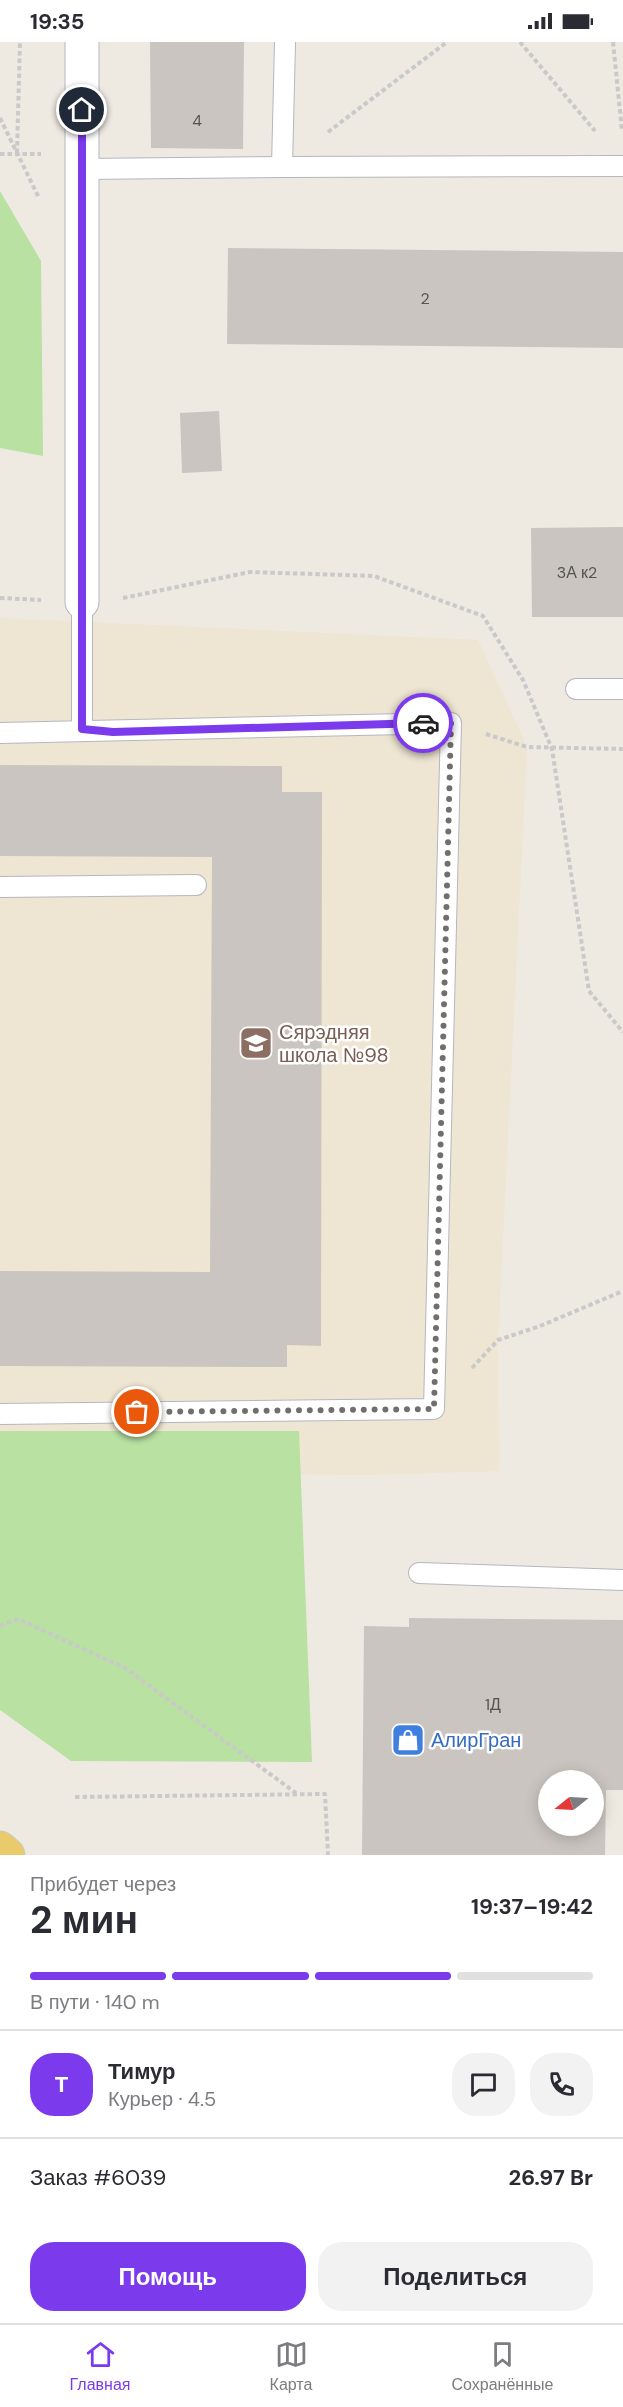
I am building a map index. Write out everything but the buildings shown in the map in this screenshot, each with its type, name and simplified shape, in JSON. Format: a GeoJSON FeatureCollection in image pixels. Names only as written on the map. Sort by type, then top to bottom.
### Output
{"type":"FeatureCollection","features":[{"type":"Feature","properties":{"kind":"main road"},"geometry":{"type":"LineString","coordinates":[[0,1848],[8,1855]]}},
{"type":"Feature","properties":{"kind":"street"},"geometry":{"type":"LineString","coordinates":[[82,42],[82,602]]}},
{"type":"Feature","properties":{"kind":"lane"},"geometry":{"type":"LineString","coordinates":[[282,167],[285,42]]}},
{"type":"Feature","properties":{"kind":"lane"},"geometry":{"type":"LineString","coordinates":[[82,169],[623,166]]}},
{"type":"Feature","properties":{"kind":"lane"},"geometry":{"type":"LineString","coordinates":[[82,602],[82,729]]}},
{"type":"Feature","properties":{"kind":"lane"},"geometry":{"type":"LineString","coordinates":[[576,689],[623,689]]}},
{"type":"Feature","properties":{"kind":"lane"},"geometry":{"type":"LineString","coordinates":[[0,733],[82,729],[113,732],[451,723],[434,1409],[0,1414]]}},
{"type":"Feature","properties":{"kind":"lane"},"geometry":{"type":"LineString","coordinates":[[0,887],[196,885]]}},
{"type":"Feature","properties":{"kind":"lane"},"geometry":{"type":"LineString","coordinates":[[419,1573],[623,1580]]}},
{"type":"Feature","properties":{"kind":"path"},"geometry":{"type":"LineString","coordinates":[[0,118],[16,154],[20,42]]}},
{"type":"Feature","properties":{"kind":"path"},"geometry":{"type":"LineString","coordinates":[[282,167],[447,42]]}},
{"type":"Feature","properties":{"kind":"path"},"geometry":{"type":"LineString","coordinates":[[520,42],[601,137]]}},
{"type":"Feature","properties":{"kind":"path"},"geometry":{"type":"LineString","coordinates":[[613,42],[623,143]]}},
{"type":"Feature","properties":{"kind":"path"},"geometry":{"type":"LineString","coordinates":[[122,598],[250,572],[374,576],[483,616],[523,680],[552,749],[589,991],[623,1032]]}},
{"type":"Feature","properties":{"kind":"path"},"geometry":{"type":"LineString","coordinates":[[451,723],[527,747],[623,749]]}},
{"type":"Feature","properties":{"kind":"path"},"geometry":{"type":"LineString","coordinates":[[434,1409],[498,1340],[551,1322],[623,1291]]}},
{"type":"Feature","properties":{"kind":"path"},"geometry":{"type":"LineString","coordinates":[[0,1626],[18,1619],[125,1668],[296,1793]]}},
{"type":"Feature","properties":{"kind":"path"},"geometry":{"type":"LineString","coordinates":[[75,1797],[325,1794],[328,1855]]}},
{"type":"Feature","properties":{"kind":"shaded area","name":"Сярэдняя школа №98"},"geometry":{"type":"Polygon","coordinates":[[[0,618],[478,640],[527,747],[498,1340],[499,1471],[363,1475],[0,1472],[0,618]]]}},
{"type":"Feature","properties":{"kind":"green space"},"geometry":{"type":"Polygon","coordinates":[[[0,191],[41,261],[43,456],[0,448],[0,191]]]}},
{"type":"Feature","properties":{"kind":"green space"},"geometry":{"type":"Polygon","coordinates":[[[0,1431],[299,1431],[312,1762],[71,1761],[0,1710],[0,1431]]]}},
{"type":"Feature","properties":{"kind":"way so far"},"geometry":{"type":"LineString","coordinates":[[137,1412],[434,1409],[451,723],[423,723]]}},
{"type":"Feature","properties":{"kind":"place","name":"Сярэдняя школа №98"},"geometry":{"type":"Point","coordinates":[256,1043]}},
{"type":"Feature","properties":{"kind":"place","name":"АлирГран"},"geometry":{"type":"Point","coordinates":[408,1740]}},
{"type":"Feature","properties":{"kind":"route"},"geometry":{"type":"LineString","coordinates":[[82,110],[82,729],[113,732],[423,723]]}}]}
